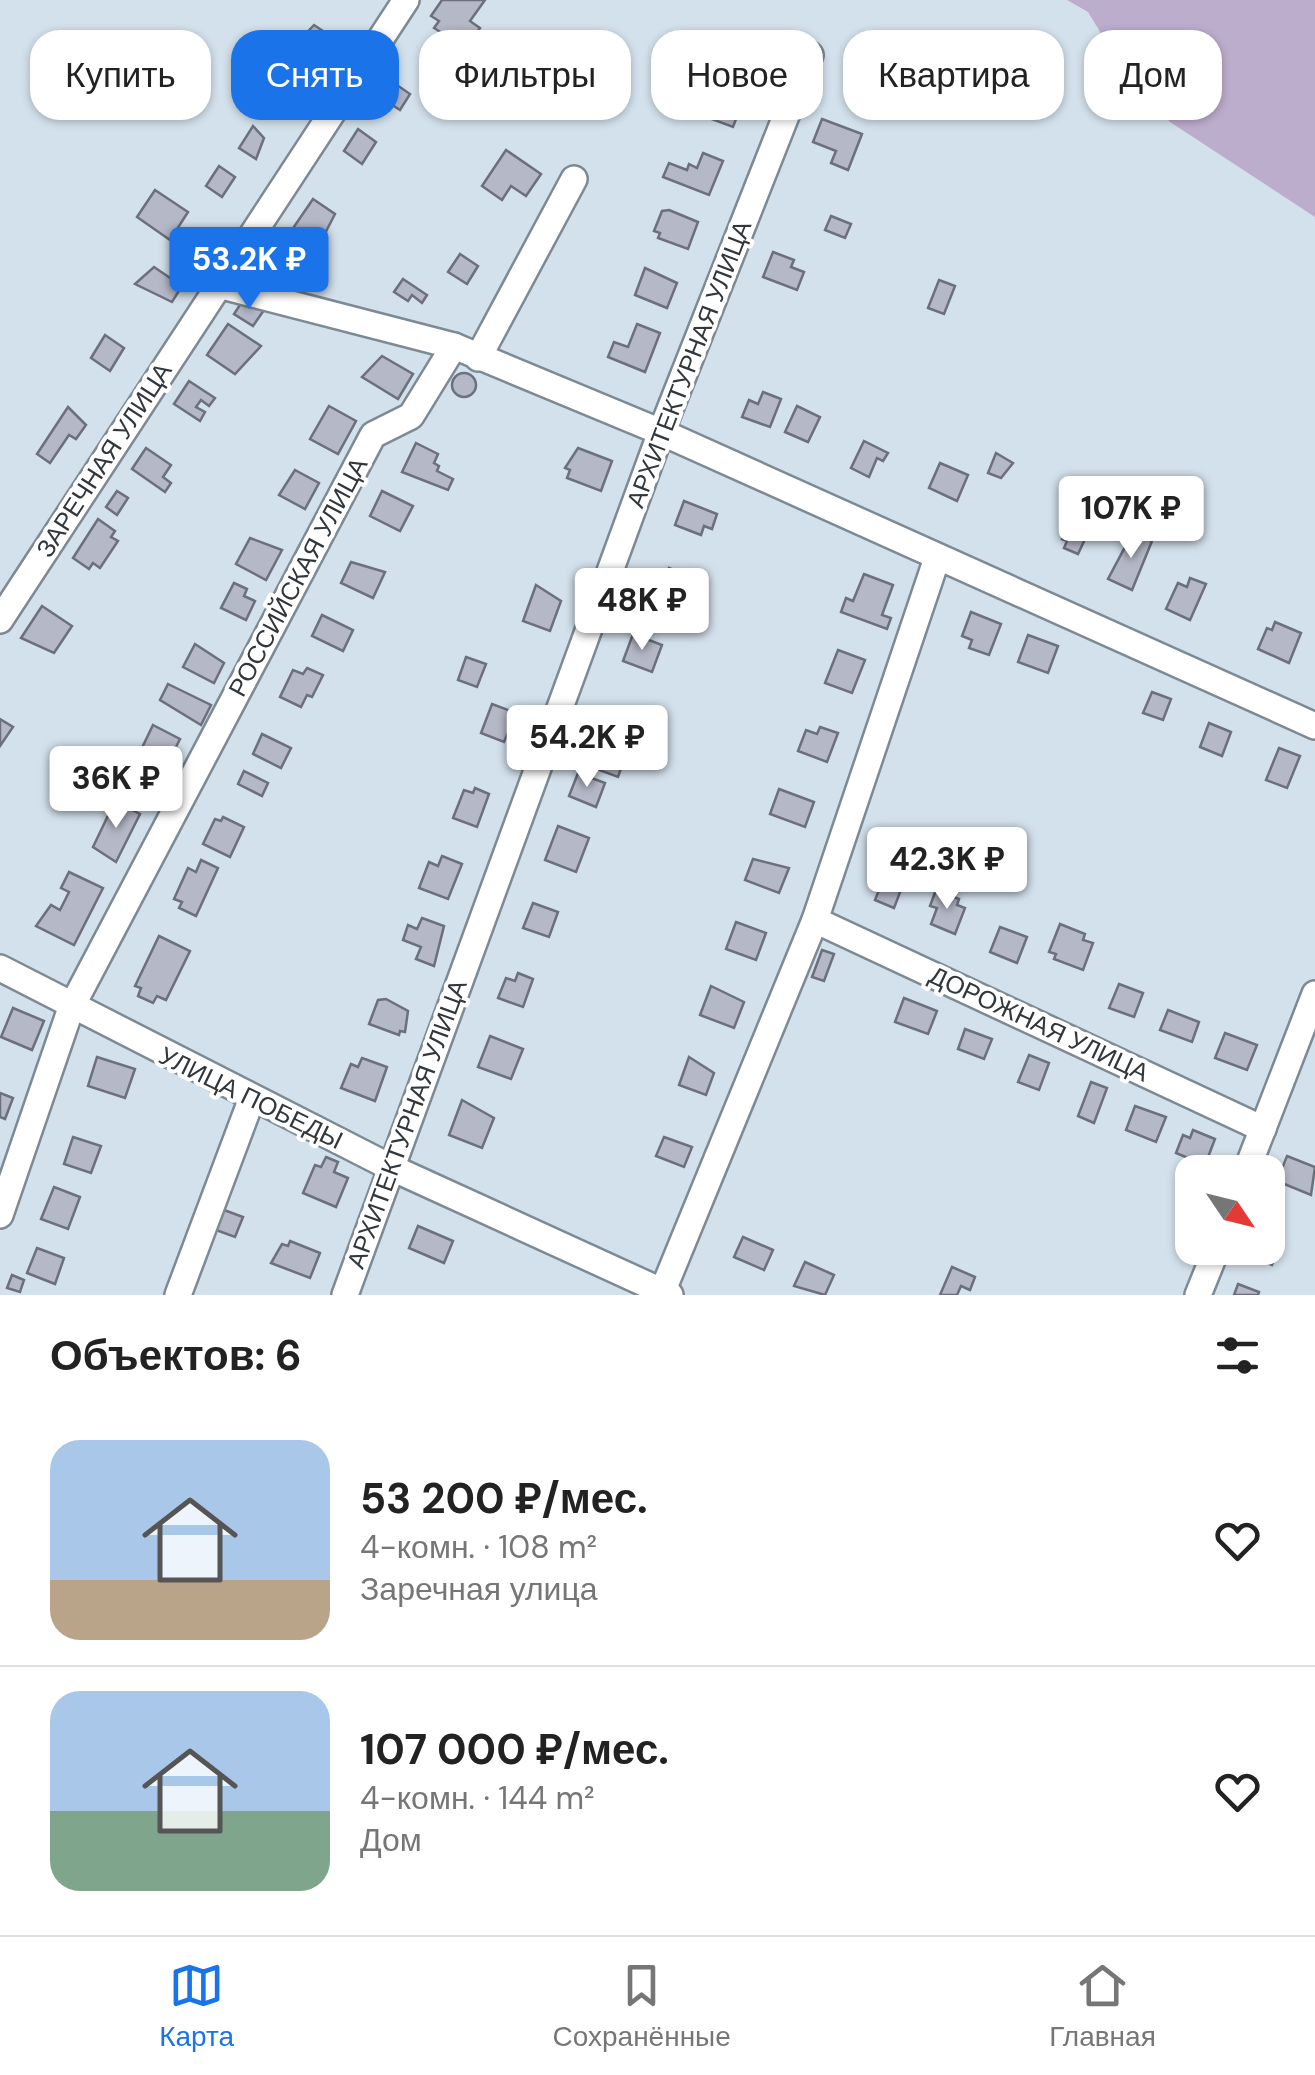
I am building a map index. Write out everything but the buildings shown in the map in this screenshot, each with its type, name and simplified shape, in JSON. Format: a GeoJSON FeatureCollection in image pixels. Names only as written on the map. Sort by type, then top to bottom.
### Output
{"type":"FeatureCollection","features":[{"type":"Feature","properties":{"kind":"street","name":"ЗАРЕЧНАЯ УЛИЦА"},"geometry":{"type":"LineString","coordinates":[[0,620],[406,0]]}},
{"type":"Feature","properties":{"kind":"street","name":"АРХИТЕКТУРНАЯ УЛИЦА"},"geometry":{"type":"LineString","coordinates":[[345,1295],[661,432],[784,120]]}},
{"type":"Feature","properties":{"kind":"street"},"geometry":{"type":"LineString","coordinates":[[478,358],[574,179]]}},
{"type":"Feature","properties":{"kind":"street"},"geometry":{"type":"LineString","coordinates":[[218,284],[454,346],[661,432],[1315,726]]}},
{"type":"Feature","properties":{"kind":"street","name":"РОССИЙСКАЯ УЛИЦА"},"geometry":{"type":"LineString","coordinates":[[0,1216],[72,1008],[373,435],[411,416],[454,346]]}},
{"type":"Feature","properties":{"kind":"street"},"geometry":{"type":"LineString","coordinates":[[665,1294],[815,920],[937,558]]}},
{"type":"Feature","properties":{"kind":"street","name":"ДОРОЖНАЯ УЛИЦА"},"geometry":{"type":"LineString","coordinates":[[815,920],[1263,1129]]}},
{"type":"Feature","properties":{"kind":"street","name":"УЛИЦА ПОБЕДЫ"},"geometry":{"type":"LineString","coordinates":[[0,968],[390,1167],[665,1294]]}},
{"type":"Feature","properties":{"kind":"street"},"geometry":{"type":"LineString","coordinates":[[1253,1155],[1315,994]]}},
{"type":"Feature","properties":{"kind":"street"},"geometry":{"type":"LineString","coordinates":[[178,1295],[252,1098]]}},
{"type":"Feature","properties":{"kind":"street"},"geometry":{"type":"LineString","coordinates":[[1198,1295],[1210,1265]]}},
{"type":"Feature","properties":{"kind":"shaded area"},"geometry":{"type":"Polygon","coordinates":[[[1067,0],[1315,0],[1315,217],[1168,120],[1222,120],[1222,30],[1099,30],[1088,12],[1067,0]]]}}]}
